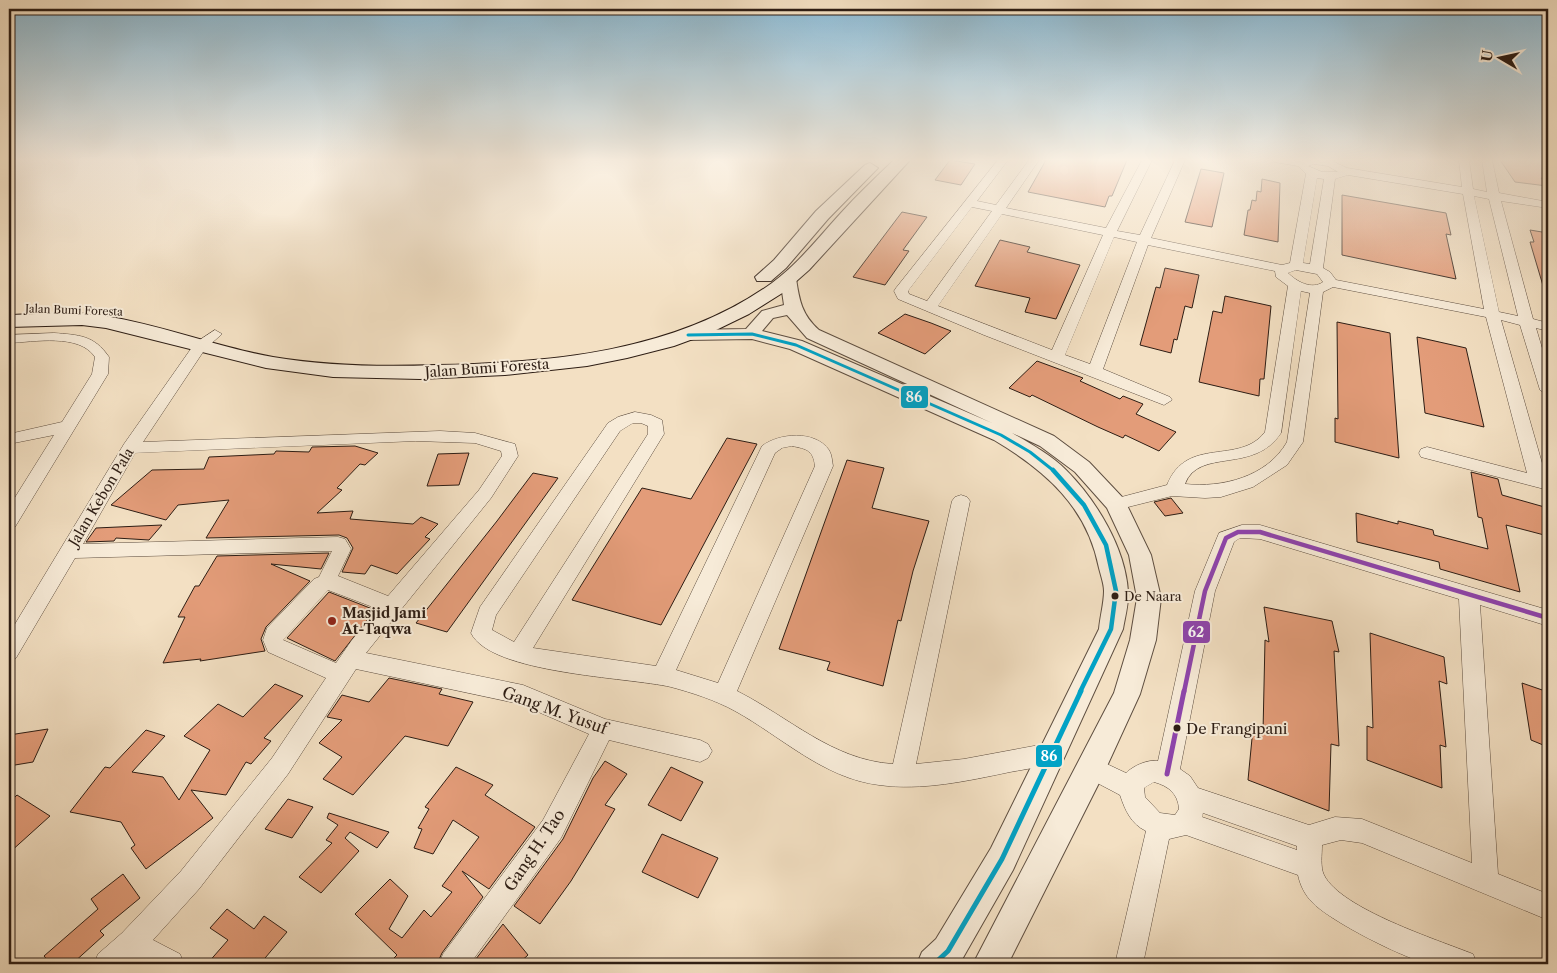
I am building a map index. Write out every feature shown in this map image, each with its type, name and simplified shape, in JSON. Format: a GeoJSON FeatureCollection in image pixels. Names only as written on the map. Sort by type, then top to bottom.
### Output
{"type":"FeatureCollection","features":[{"type":"Feature","properties":{"kind":"main road","name":"Jalan Bumi Foresta"},"geometry":{"type":"LineString","coordinates":[[9,308],[104,309],[139,313],[208,340],[287,366],[349,373],[533,353],[578,346],[651,330],[698,313],[749,288],[780,264],[833,205]]}},
{"type":"Feature","properties":{"kind":"main road","name":"Jalan Bumi Foresta"},"geometry":{"type":"LineString","coordinates":[[413,366],[519,368],[580,361],[633,351],[688,335],[738,312],[778,288],[811,257],[857,205]]}},
{"type":"Feature","properties":{"kind":"main road"},"geometry":{"type":"LineString","coordinates":[[822,216],[843,220]]}},
{"type":"Feature","properties":{"kind":"main road","name":"Jalan Bumi Foresta"},"geometry":{"type":"LineString","coordinates":[[9,321],[82,319],[208,340]]}},
{"type":"Feature","properties":{"kind":"street"},"geometry":{"type":"LineString","coordinates":[[966,205],[902,291],[903,296],[929,308],[1057,356],[1164,400]]}},
{"type":"Feature","properties":{"kind":"street"},"geometry":{"type":"LineString","coordinates":[[978,205],[1282,270],[1296,266],[1325,274],[1296,442],[1287,458],[1266,472],[1225,490],[1195,492],[1174,489],[1116,504]]}},
{"type":"Feature","properties":{"kind":"street"},"geometry":{"type":"LineString","coordinates":[[929,308],[1000,205]]}},
{"type":"Feature","properties":{"kind":"street"},"geometry":{"type":"LineString","coordinates":[[1057,356],[1110,233],[1124,205]]}},
{"type":"Feature","properties":{"kind":"street"},"geometry":{"type":"LineString","coordinates":[[1095,371],[1144,240],[1160,205]]}},
{"type":"Feature","properties":{"kind":"street"},"geometry":{"type":"LineString","coordinates":[[1296,266],[1306,205]]}},
{"type":"Feature","properties":{"kind":"street"},"geometry":{"type":"LineString","coordinates":[[1316,270],[1326,205]]}},
{"type":"Feature","properties":{"kind":"street"},"geometry":{"type":"LineString","coordinates":[[1471,205],[1491,314],[1543,482]]}},
{"type":"Feature","properties":{"kind":"street"},"geometry":{"type":"LineString","coordinates":[[1495,205],[1526,322],[1548,390]]}},
{"type":"Feature","properties":{"kind":"street"},"geometry":{"type":"LineString","coordinates":[[1282,270],[1281,274],[1286,280],[1295,285],[1323,286],[1491,314],[1548,327]]}},
{"type":"Feature","properties":{"kind":"street"},"geometry":{"type":"LineString","coordinates":[[788,278],[792,309],[801,325],[813,334],[880,373],[1030,452],[1058,474],[1084,505],[1106,545],[1116,591],[1111,629],[1002,858],[948,951],[934,964]]}},
{"type":"Feature","properties":{"kind":"street"},"geometry":{"type":"LineString","coordinates":[[1174,489],[1185,469],[1197,462],[1210,458],[1246,453],[1262,446],[1274,433],[1295,285]]}},
{"type":"Feature","properties":{"kind":"street"},"geometry":{"type":"LineString","coordinates":[[752,334],[758,321],[765,315],[792,309]]}},
{"type":"Feature","properties":{"kind":"street"},"geometry":{"type":"LineString","coordinates":[[688,335],[752,334],[796,345],[880,373],[1047,441],[1082,467],[1116,504],[1140,555],[1150,598],[1143,640],[1128,694],[1092,768],[990,964]]}},
{"type":"Feature","properties":{"kind":"street"},"geometry":{"type":"LineString","coordinates":[[9,338],[38,336],[70,339],[94,347],[102,358],[100,374],[70,426],[9,522]]}},
{"type":"Feature","properties":{"kind":"street","name":"Jalan Kebon Pala"},"geometry":{"type":"LineString","coordinates":[[9,652],[130,448],[208,340]]}},
{"type":"Feature","properties":{"kind":"street"},"geometry":{"type":"LineString","coordinates":[[518,653],[656,434],[656,424],[642,416],[622,420],[614,427],[486,613],[481,633],[487,640],[518,653],[662,676],[724,695],[832,758],[860,770],[902,776],[936,776],[1050,754]]}},
{"type":"Feature","properties":{"kind":"street"},"geometry":{"type":"LineString","coordinates":[[9,439],[70,426]]}},
{"type":"Feature","properties":{"kind":"street"},"geometry":{"type":"LineString","coordinates":[[108,964],[132,943],[190,880],[280,766],[346,667],[391,606],[486,494],[510,456],[509,448],[481,439],[416,436],[130,448]]}},
{"type":"Feature","properties":{"kind":"street"},"geometry":{"type":"LineString","coordinates":[[662,676],[768,450],[777,443],[792,441],[813,445],[822,454],[824,466],[724,695]]}},
{"type":"Feature","properties":{"kind":"street"},"geometry":{"type":"LineString","coordinates":[[1246,453],[1266,472]]}},
{"type":"Feature","properties":{"kind":"street"},"geometry":{"type":"LineString","coordinates":[[1427,453],[1543,482]]}},
{"type":"Feature","properties":{"kind":"street"},"geometry":{"type":"LineString","coordinates":[[902,776],[961,501]]}},
{"type":"Feature","properties":{"kind":"street"},"geometry":{"type":"LineString","coordinates":[[1167,774],[1205,591],[1226,538],[1232,533],[1242,530],[1260,532],[1548,618]]}},
{"type":"Feature","properties":{"kind":"street"},"geometry":{"type":"LineString","coordinates":[[69,551],[338,544],[342,549],[326,582],[332,582],[391,606]]}},
{"type":"Feature","properties":{"kind":"street","name":"Gang M. Yusuf"},"geometry":{"type":"LineString","coordinates":[[326,582],[321,584],[274,634],[275,646],[346,667],[488,686],[523,695],[603,729],[700,751]]}},
{"type":"Feature","properties":{"kind":"street"},"geometry":{"type":"LineString","coordinates":[[1469,595],[1486,882]]}},
{"type":"Feature","properties":{"kind":"street","name":"Gang H. Tao"},"geometry":{"type":"LineString","coordinates":[[453,964],[552,829],[603,729]]}},
{"type":"Feature","properties":{"kind":"street"},"geometry":{"type":"LineString","coordinates":[[1092,768],[1131,788]]}},
{"type":"Feature","properties":{"kind":"street"},"geometry":{"type":"LineString","coordinates":[[1129,964],[1173,824],[1191,816],[1192,807],[1190,797],[1181,784],[1167,774],[1154,771],[1143,773],[1134,779],[1131,788],[1132,799],[1148,820],[1173,824],[1310,867]]}},
{"type":"Feature","properties":{"kind":"street"},"geometry":{"type":"LineString","coordinates":[[1190,797],[1310,838]]}},
{"type":"Feature","properties":{"kind":"street"},"geometry":{"type":"LineString","coordinates":[[1310,838],[1322,830],[1347,827],[1362,831],[1548,907]]}},
{"type":"Feature","properties":{"kind":"street"},"geometry":{"type":"LineString","coordinates":[[1310,838],[1312,880],[1339,908],[1354,917],[1464,964]]}},
{"type":"Feature","properties":{"kind":"street"},"geometry":{"type":"LineString","coordinates":[[132,943],[170,964]]}},
{"type":"Feature","properties":{"kind":"building"},"geometry":{"type":"Polygon","coordinates":[[[1190,205],[1217,205],[1212,227],[1185,222],[1190,205]]]}},
{"type":"Feature","properties":{"kind":"building"},"geometry":{"type":"Polygon","coordinates":[[[1251,205],[1279,205],[1278,242],[1244,235],[1248,210],[1250,210],[1251,205]]]}},
{"type":"Feature","properties":{"kind":"building"},"geometry":{"type":"Polygon","coordinates":[[[1342,205],[1402,205],[1446,213],[1451,235],[1446,234],[1456,279],[1342,255],[1342,205]]]}},
{"type":"Feature","properties":{"kind":"building"},"geometry":{"type":"Polygon","coordinates":[[[902,212],[927,217],[903,250],[909,251],[885,285],[853,277],[902,212]]]}},
{"type":"Feature","properties":{"kind":"building"},"geometry":{"type":"Polygon","coordinates":[[[1530,230],[1548,233],[1548,288],[1544,289],[1530,242],[1534,242],[1530,230]]]}},
{"type":"Feature","properties":{"kind":"building"},"geometry":{"type":"Polygon","coordinates":[[[1000,240],[1030,247],[1027,252],[1080,265],[1056,319],[1025,312],[1030,298],[975,286],[1000,240]]]}},
{"type":"Feature","properties":{"kind":"building"},"geometry":{"type":"Polygon","coordinates":[[[1165,268],[1199,275],[1192,308],[1185,306],[1177,340],[1174,339],[1171,353],[1140,345],[1156,287],[1160,288],[1165,268]]]}},
{"type":"Feature","properties":{"kind":"building"},"geometry":{"type":"Polygon","coordinates":[[[1225,296],[1271,306],[1264,379],[1260,379],[1259,396],[1199,382],[1213,311],[1222,313],[1225,296]]]}},
{"type":"Feature","properties":{"kind":"building"},"geometry":{"type":"Polygon","coordinates":[[[905,314],[951,331],[925,354],[878,333],[905,314]]]}},
{"type":"Feature","properties":{"kind":"building"},"geometry":{"type":"Polygon","coordinates":[[[1337,322],[1390,333],[1399,458],[1335,442],[1335,418],[1338,419],[1337,322]]]}},
{"type":"Feature","properties":{"kind":"building"},"geometry":{"type":"Polygon","coordinates":[[[1417,337],[1466,348],[1484,427],[1425,413],[1417,337]]]}},
{"type":"Feature","properties":{"kind":"building"},"geometry":{"type":"Polygon","coordinates":[[[1037,361],[1083,378],[1080,381],[1120,399],[1123,396],[1143,404],[1136,414],[1176,432],[1159,451],[1125,435],[1123,438],[1098,427],[1032,395],[1030,397],[1009,388],[1037,361]]]}},
{"type":"Feature","properties":{"kind":"building"},"geometry":{"type":"Polygon","coordinates":[[[727,438],[757,444],[661,625],[572,600],[642,488],[691,499],[727,438]]]}},
{"type":"Feature","properties":{"kind":"building"},"geometry":{"type":"Polygon","coordinates":[[[355,446],[378,453],[365,465],[360,464],[337,488],[342,490],[317,513],[353,511],[350,519],[413,524],[421,517],[438,524],[425,537],[430,539],[397,574],[371,565],[365,574],[342,572],[353,548],[347,538],[339,535],[206,538],[229,500],[178,505],[166,520],[111,505],[152,470],[204,469],[209,457],[274,454],[276,451],[309,452],[312,447],[355,446]]]}},
{"type":"Feature","properties":{"kind":"building"},"geometry":{"type":"Polygon","coordinates":[[[469,453],[459,485],[427,486],[438,454],[469,453]]]}},
{"type":"Feature","properties":{"kind":"building"},"geometry":{"type":"Polygon","coordinates":[[[847,460],[884,468],[872,508],[929,521],[913,571],[901,621],[898,620],[883,686],[827,670],[830,662],[779,649],[847,460]]]}},
{"type":"Feature","properties":{"kind":"building"},"geometry":{"type":"Polygon","coordinates":[[[1471,472],[1498,479],[1502,495],[1548,508],[1548,536],[1506,525],[1520,592],[1440,569],[1439,562],[1357,542],[1356,513],[1398,524],[1398,521],[1433,530],[1434,535],[1488,549],[1482,518],[1478,517],[1471,472]]]}},
{"type":"Feature","properties":{"kind":"building"},"geometry":{"type":"Polygon","coordinates":[[[533,473],[558,478],[447,632],[416,623],[497,521],[533,473]]]}},
{"type":"Feature","properties":{"kind":"building"},"geometry":{"type":"Polygon","coordinates":[[[1171,498],[1183,513],[1165,516],[1154,502],[1171,498]]]}},
{"type":"Feature","properties":{"kind":"building"},"geometry":{"type":"Polygon","coordinates":[[[162,525],[149,540],[116,538],[114,541],[86,542],[96,528],[162,525]]]}},
{"type":"Feature","properties":{"kind":"building"},"geometry":{"type":"Polygon","coordinates":[[[329,553],[321,569],[271,564],[310,581],[266,627],[261,639],[265,651],[200,661],[201,659],[163,663],[185,617],[178,617],[195,586],[199,586],[217,556],[329,553]]]}},
{"type":"Feature","properties":{"kind":"building","name":"Masjid Jami At-Taqwa"},"geometry":{"type":"Polygon","coordinates":[[[329,592],[375,610],[335,661],[287,638],[329,592]]]}},
{"type":"Feature","properties":{"kind":"building"},"geometry":{"type":"Polygon","coordinates":[[[1264,607],[1332,621],[1339,652],[1334,651],[1339,746],[1331,744],[1329,811],[1248,780],[1253,728],[1263,732],[1265,640],[1269,642],[1264,607]]]}},
{"type":"Feature","properties":{"kind":"building"},"geometry":{"type":"Polygon","coordinates":[[[1370,633],[1444,657],[1447,684],[1439,681],[1446,747],[1440,745],[1442,788],[1367,760],[1367,726],[1373,728],[1370,633]]]}},
{"type":"Feature","properties":{"kind":"building"},"geometry":{"type":"Polygon","coordinates":[[[389,678],[442,689],[439,694],[473,702],[448,746],[405,736],[353,795],[323,779],[342,757],[319,743],[342,720],[327,717],[342,695],[369,702],[389,678]]]}},
{"type":"Feature","properties":{"kind":"building"},"geometry":{"type":"Polygon","coordinates":[[[1522,683],[1548,692],[1548,747],[1531,740],[1522,683]]]}},
{"type":"Feature","properties":{"kind":"building"},"geometry":{"type":"Polygon","coordinates":[[[275,684],[303,696],[264,738],[271,741],[251,764],[246,762],[226,795],[191,790],[213,818],[146,869],[131,848],[135,845],[121,822],[70,812],[105,767],[110,768],[146,730],[165,736],[132,772],[163,777],[179,800],[210,750],[184,736],[218,704],[243,717],[275,684]]]}},
{"type":"Feature","properties":{"kind":"building"},"geometry":{"type":"Polygon","coordinates":[[[48,729],[33,762],[9,766],[9,735],[48,729]]]}},
{"type":"Feature","properties":{"kind":"building"},"geometry":{"type":"Polygon","coordinates":[[[605,761],[627,774],[605,805],[615,809],[571,881],[540,924],[514,906],[563,839],[593,778],[605,761]]]}},
{"type":"Feature","properties":{"kind":"building"},"geometry":{"type":"Polygon","coordinates":[[[456,767],[493,785],[485,795],[535,827],[489,889],[462,871],[483,897],[442,953],[437,964],[388,964],[397,955],[355,914],[390,879],[408,896],[389,929],[402,938],[424,910],[431,917],[452,892],[442,886],[479,837],[453,820],[433,854],[414,848],[422,829],[418,828],[429,809],[425,807],[456,767]]]}},
{"type":"Feature","properties":{"kind":"building"},"geometry":{"type":"Polygon","coordinates":[[[671,767],[703,782],[681,821],[648,805],[671,767]]]}},
{"type":"Feature","properties":{"kind":"building"},"geometry":{"type":"Polygon","coordinates":[[[17,795],[50,816],[9,853],[9,803],[17,795]]]}},
{"type":"Feature","properties":{"kind":"building"},"geometry":{"type":"Polygon","coordinates":[[[288,799],[313,807],[292,838],[265,829],[288,799]]]}},
{"type":"Feature","properties":{"kind":"building"},"geometry":{"type":"Polygon","coordinates":[[[329,813],[389,832],[377,848],[350,832],[345,838],[359,851],[321,893],[299,877],[332,843],[326,840],[338,825],[327,818],[329,813]]]}},
{"type":"Feature","properties":{"kind":"building"},"geometry":{"type":"Polygon","coordinates":[[[662,834],[718,858],[698,898],[642,872],[662,834]]]}},
{"type":"Feature","properties":{"kind":"building"},"geometry":{"type":"Polygon","coordinates":[[[123,874],[140,898],[100,931],[104,935],[72,964],[51,964],[44,956],[98,909],[91,899],[123,874]]]}},
{"type":"Feature","properties":{"kind":"building"},"geometry":{"type":"Polygon","coordinates":[[[227,909],[254,929],[264,916],[287,932],[260,964],[207,964],[228,940],[210,928],[227,909]]]}},
{"type":"Feature","properties":{"kind":"building"},"geometry":{"type":"Polygon","coordinates":[[[503,924],[528,955],[518,964],[472,964],[503,924]]]}},
{"type":"Feature","properties":{"kind":"transit line","name":"86"},"geometry":{"type":"LineString","coordinates":[[688,335],[752,334],[796,345],[1001,435],[1030,452],[1058,474],[1084,505],[1106,545],[1116,591],[1111,629],[1050,754],[1002,859],[948,951],[934,964]]}},
{"type":"Feature","properties":{"kind":"transit line","name":"62"},"geometry":{"type":"LineString","coordinates":[[1167,774],[1205,591],[1226,538],[1234,533],[1242,531],[1260,532],[1548,618]]}},
{"type":"Feature","properties":{"kind":"place","name":"De Naara"},"geometry":{"type":"Point","coordinates":[1115,596]}},
{"type":"Feature","properties":{"kind":"place","name":"Masjid Jami At-Taqwa"},"geometry":{"type":"Point","coordinates":[332,621]}},
{"type":"Feature","properties":{"kind":"place","name":"De Frangipani"},"geometry":{"type":"Point","coordinates":[1177,728]}}]}
